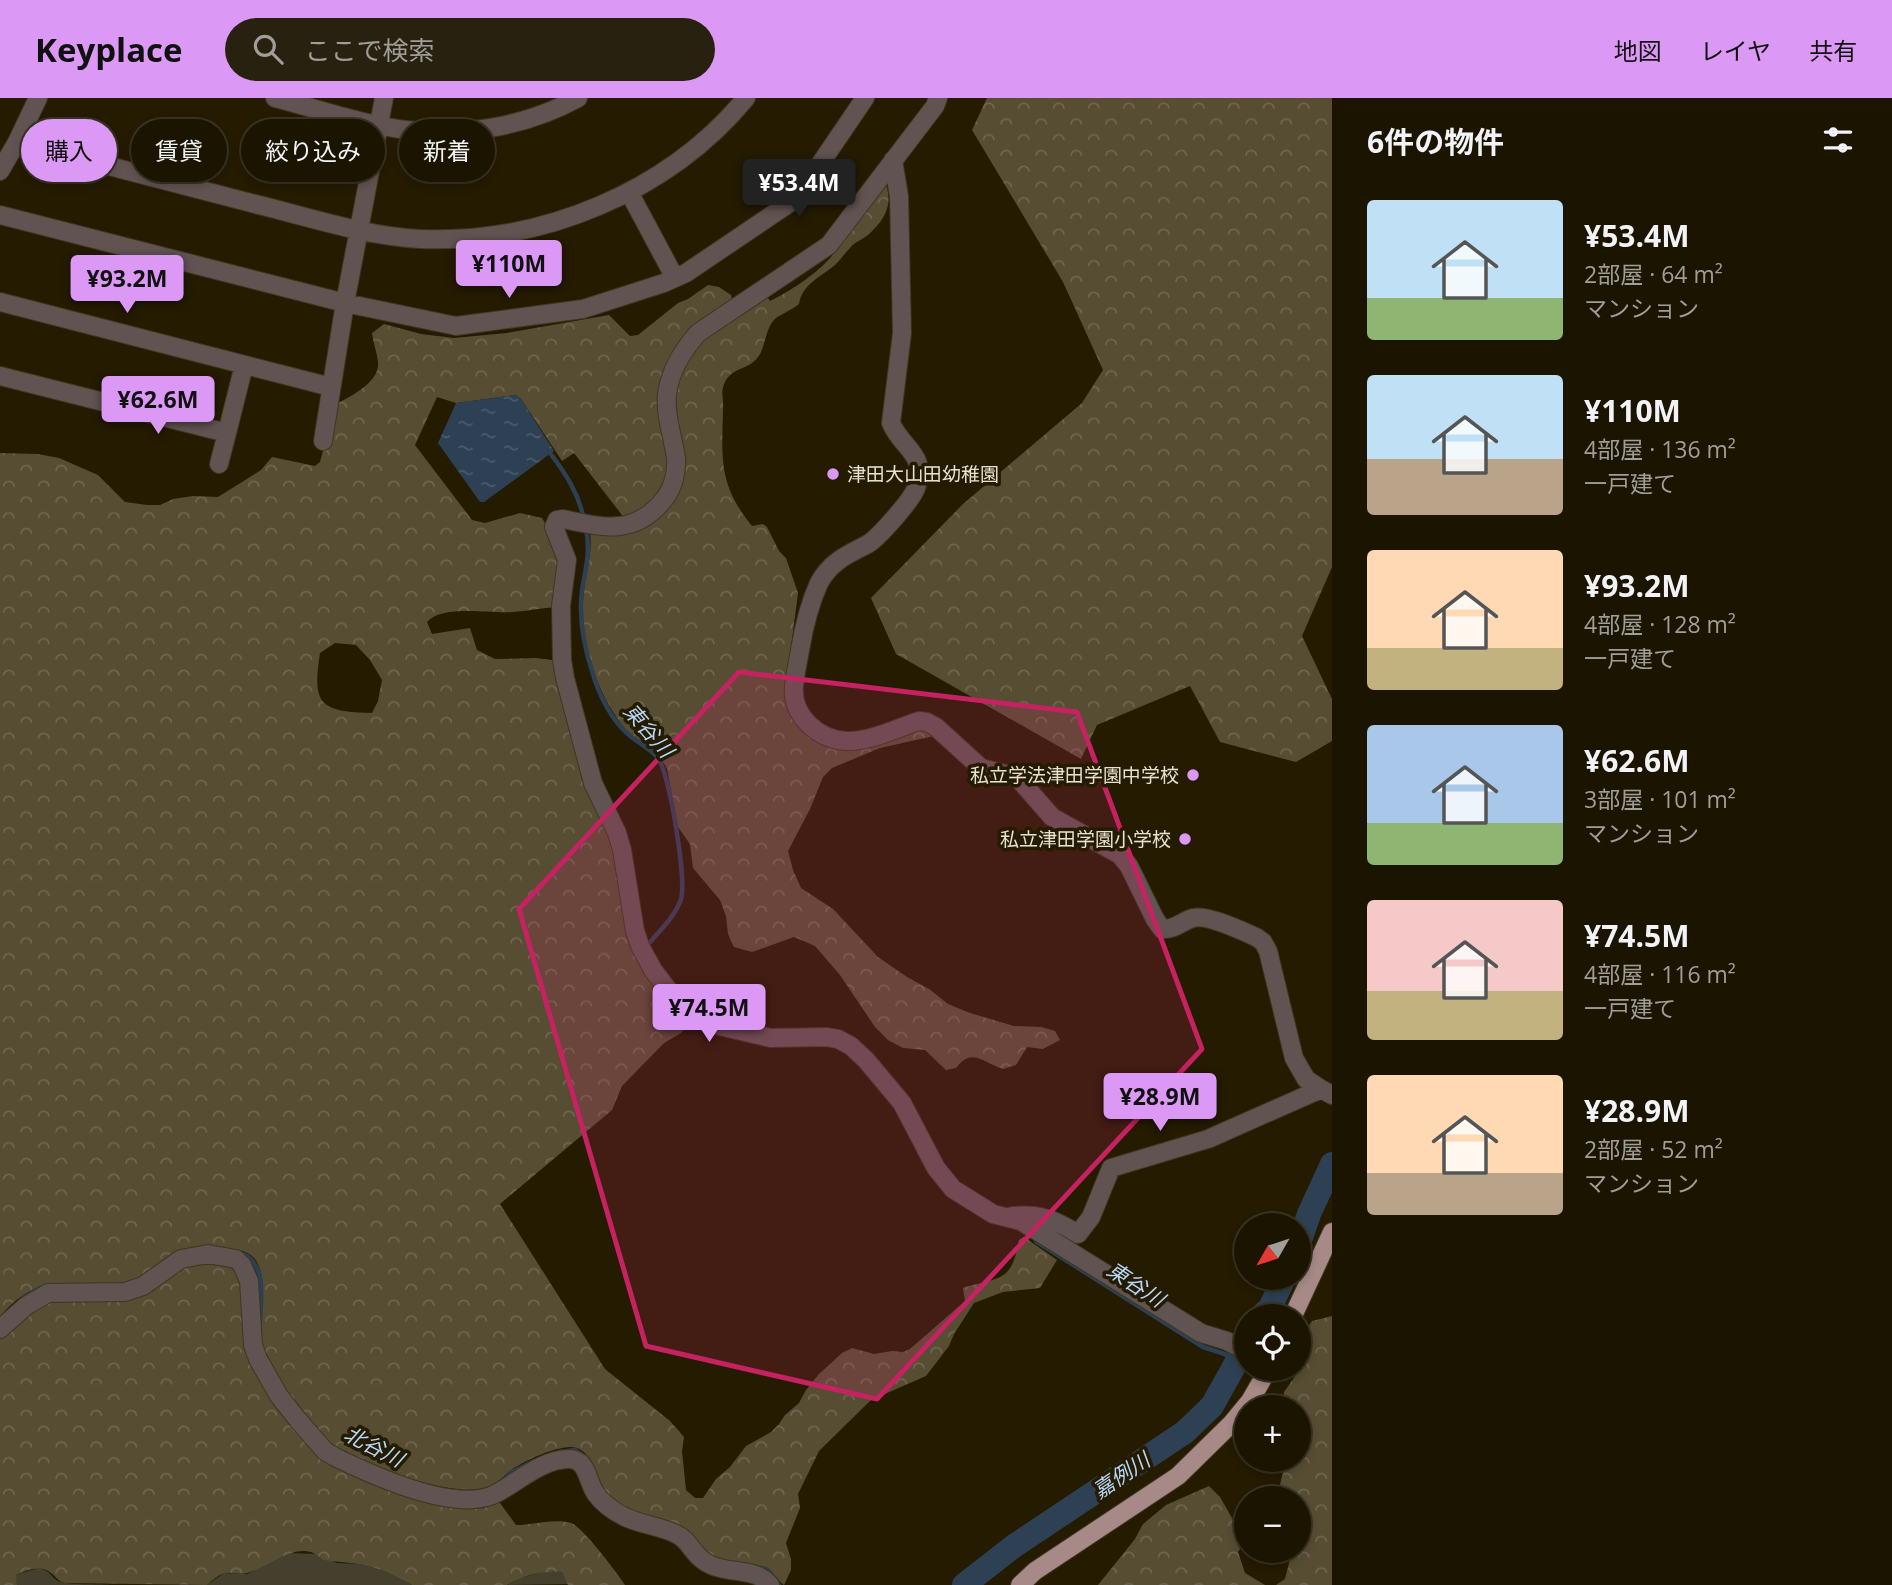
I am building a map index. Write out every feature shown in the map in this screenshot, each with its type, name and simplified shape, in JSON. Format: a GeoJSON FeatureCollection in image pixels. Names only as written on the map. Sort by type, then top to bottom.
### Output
{"type":"FeatureCollection","features":[{"type":"Feature","properties":{"kind":"main road"},"geometry":{"type":"LineString","coordinates":[[1299,1304],[1332,1232]]}},
{"type":"Feature","properties":{"kind":"main road"},"geometry":{"type":"LineString","coordinates":[[1020,1585],[1035,1571],[1178,1475],[1231,1424],[1250,1401],[1262,1381]]}},
{"type":"Feature","properties":{"kind":"street"},"geometry":{"type":"LineString","coordinates":[[0,170],[38,98]]}},
{"type":"Feature","properties":{"kind":"street"},"geometry":{"type":"LineString","coordinates":[[275,98],[356,119]]}},
{"type":"Feature","properties":{"kind":"street"},"geometry":{"type":"LineString","coordinates":[[380,119],[384,98]]}},
{"type":"Feature","properties":{"kind":"street"},"geometry":{"type":"LineString","coordinates":[[385,126],[428,131],[489,128],[537,116],[578,98]]}},
{"type":"Feature","properties":{"kind":"street"},"geometry":{"type":"LineString","coordinates":[[17,142],[359,230],[418,239],[493,235],[572,217],[629,192],[696,147],[746,98]]}},
{"type":"Feature","properties":{"kind":"street"},"geometry":{"type":"LineString","coordinates":[[0,215],[345,303],[456,326],[583,309],[675,278],[797,198],[864,98]]}},
{"type":"Feature","properties":{"kind":"street"},"geometry":{"type":"LineString","coordinates":[[938,98],[935,106],[829,245],[698,332],[688,345],[671,377],[667,396],[667,413],[676,460],[669,493],[657,508],[632,525],[588,524],[563,519],[557,520],[554,527],[567,560],[561,606],[562,660],[593,783],[617,832],[622,850],[635,931],[640,946],[653,971],[682,1008],[706,1024],[771,1038],[825,1037],[851,1046],[902,1103],[936,1168],[953,1189],[993,1214],[1045,1217],[1077,1234],[1091,1217],[1111,1168],[1208,1139],[1326,1092]]}},
{"type":"Feature","properties":{"kind":"street"},"geometry":{"type":"LineString","coordinates":[[893,160],[899,196],[902,333],[891,423],[916,455],[920,470],[911,499],[870,543],[837,561],[820,581],[807,614],[793,688],[801,714],[811,728],[820,734],[846,741],[857,741],[927,722],[981,768],[1017,777],[1052,817],[1120,855],[1129,866],[1162,929],[1175,928],[1192,918],[1205,918],[1263,942],[1268,951],[1294,1058],[1306,1080],[1326,1092]]}},
{"type":"Feature","properties":{"kind":"street"},"geometry":{"type":"LineString","coordinates":[[323,441],[368,182]]}},
{"type":"Feature","properties":{"kind":"street"},"geometry":{"type":"LineString","coordinates":[[629,192],[675,278]]}},
{"type":"Feature","properties":{"kind":"street"},"geometry":{"type":"LineString","coordinates":[[0,302],[331,387]]}},
{"type":"Feature","properties":{"kind":"street"},"geometry":{"type":"LineString","coordinates":[[219,464],[244,365]]}},
{"type":"Feature","properties":{"kind":"street"},"geometry":{"type":"LineString","coordinates":[[0,376],[227,433]]}},
{"type":"Feature","properties":{"kind":"street"},"geometry":{"type":"LineString","coordinates":[[1009,1216],[1201,1333],[1234,1345]]}},
{"type":"Feature","properties":{"kind":"street"},"geometry":{"type":"LineString","coordinates":[[0,1329],[26,1306],[48,1293],[112,1293],[133,1290],[158,1277],[181,1259],[208,1254],[227,1256],[242,1265],[249,1281],[253,1345],[271,1384],[325,1451],[411,1489],[468,1498],[489,1497],[549,1464],[568,1459],[576,1460],[583,1465],[596,1494],[611,1509],[642,1525],[680,1535],[698,1559],[706,1563],[761,1576],[770,1585]]}},
{"type":"Feature","properties":{"kind":"highlighted area"},"geometry":{"type":"Polygon","coordinates":[[[739,672],[1077,712],[1202,1049],[877,1399],[646,1346],[519,909],[739,672]]]}},
{"type":"Feature","properties":{"kind":"shaded area"},"geometry":{"type":"Polygon","coordinates":[[[288,1553],[318,1554],[337,1563],[359,1564],[382,1570],[412,1585],[207,1585],[224,1573],[247,1574],[288,1553]]]}},
{"type":"Feature","properties":{"kind":"shaded area"},"geometry":{"type":"Polygon","coordinates":[[[39,1568],[62,1582],[110,1585],[17,1585],[15,1575],[39,1568]]]}},
{"type":"Feature","properties":{"kind":"shaded area"},"geometry":{"type":"Polygon","coordinates":[[[547,1571],[562,1572],[569,1584],[507,1585],[520,1578],[547,1571]]]}},
{"type":"Feature","properties":{"kind":"green space"},"geometry":{"type":"Polygon","coordinates":[[[987,98],[1332,98],[1332,567],[1302,636],[1332,699],[1332,741],[1296,762],[1220,742],[1190,686],[1097,725],[1081,759],[896,654],[871,598],[963,504],[1082,403],[1103,370],[1063,282],[972,130],[987,98]]]}},
{"type":"Feature","properties":{"kind":"green space"},"geometry":{"type":"Polygon","coordinates":[[[885,182],[888,204],[879,223],[835,265],[808,286],[799,304],[772,322],[758,357],[728,377],[725,382],[722,392],[724,471],[741,511],[752,526],[763,524],[767,527],[779,551],[786,558],[798,593],[787,678],[803,730],[825,745],[916,730],[927,730],[934,736],[880,748],[832,768],[823,777],[788,851],[801,888],[833,909],[878,957],[948,1004],[1014,1026],[1041,1027],[1055,1031],[1060,1040],[1043,1049],[1027,1047],[1016,1065],[1003,1069],[972,1057],[956,1068],[946,1070],[925,1050],[903,1048],[888,1040],[875,1027],[840,975],[815,946],[794,937],[752,952],[734,947],[720,900],[693,868],[690,844],[678,827],[667,769],[655,752],[626,730],[612,710],[594,672],[584,629],[583,601],[590,531],[670,503],[676,384],[687,358],[711,331],[766,295],[770,301],[812,275],[831,257],[842,238],[885,182]]]}},
{"type":"Feature","properties":{"kind":"green space"},"geometry":{"type":"Polygon","coordinates":[[[708,285],[719,287],[731,295],[733,302],[673,358],[671,469],[652,506],[625,519],[574,453],[562,461],[516,395],[456,403],[437,397],[415,445],[472,520],[485,523],[520,513],[542,518],[560,549],[557,607],[513,612],[455,611],[434,616],[427,622],[432,634],[470,628],[477,650],[495,659],[536,658],[559,661],[615,836],[629,915],[689,1022],[681,1033],[664,1043],[622,1086],[612,1110],[500,1204],[605,1369],[670,1421],[684,1437],[682,1451],[686,1490],[695,1498],[703,1498],[746,1446],[771,1432],[799,1403],[819,1374],[842,1353],[852,1348],[874,1354],[910,1349],[965,1301],[963,1288],[995,1279],[1008,1271],[1019,1240],[1024,1237],[1057,1260],[1040,1288],[1003,1292],[974,1303],[949,1346],[926,1376],[871,1400],[819,1451],[798,1494],[800,1508],[786,1543],[791,1570],[784,1585],[765,1567],[716,1557],[705,1551],[684,1528],[634,1511],[617,1502],[603,1489],[591,1461],[577,1448],[563,1448],[539,1455],[511,1470],[494,1485],[457,1489],[388,1471],[335,1446],[304,1415],[268,1360],[261,1338],[262,1280],[253,1257],[243,1251],[206,1247],[193,1249],[126,1283],[46,1286],[23,1295],[0,1317],[0,453],[38,454],[59,458],[98,475],[125,502],[160,505],[173,499],[193,496],[218,497],[261,470],[272,457],[315,466],[320,462],[335,405],[363,388],[377,370],[372,333],[384,324],[421,334],[454,338],[507,333],[609,315],[630,336],[638,335],[678,303],[708,285]],[[335,643],[320,653],[317,684],[319,694],[323,702],[330,707],[372,713],[378,701],[382,680],[370,660],[356,645],[335,643]]]}},
{"type":"Feature","properties":{"kind":"green space"},"geometry":{"type":"Polygon","coordinates":[[[186,1260],[240,1266],[251,1347],[321,1451],[482,1503],[500,1503],[516,1525],[551,1521],[571,1523],[591,1541],[625,1585],[568,1585],[562,1572],[555,1572],[527,1576],[507,1585],[412,1585],[382,1570],[323,1560],[314,1553],[305,1551],[285,1555],[247,1573],[223,1574],[207,1585],[65,1583],[47,1570],[38,1569],[16,1575],[17,1585],[0,1585],[0,1335],[41,1299],[114,1296],[186,1260]]]}},
{"type":"Feature","properties":{"kind":"green space"},"geometry":{"type":"Polygon","coordinates":[[[1332,1316],[1332,1585],[1276,1585],[1285,1579],[1289,1563],[1311,1563],[1311,1486],[1279,1486],[1283,1472],[1311,1472],[1311,1395],[1284,1395],[1292,1381],[1311,1381],[1312,1321],[1332,1316]]]}},
{"type":"Feature","properties":{"kind":"green space"},"geometry":{"type":"Polygon","coordinates":[[[1209,1486],[1220,1497],[1234,1522],[1234,1563],[1242,1563],[1245,1573],[1265,1585],[1098,1585],[1135,1539],[1143,1524],[1166,1505],[1209,1486]]]}},
{"type":"Feature","properties":{"kind":"water"},"geometry":{"type":"Polygon","coordinates":[[[516,395],[554,451],[484,502],[480,502],[438,443],[456,403],[516,395]]]}},
{"type":"Feature","properties":{"kind":"waterway","name":"東谷川"},"geometry":{"type":"LineString","coordinates":[[550,453],[571,485],[584,520]]}},
{"type":"Feature","properties":{"kind":"waterway","name":"東谷川"},"geometry":{"type":"LineString","coordinates":[[586,528],[588,549],[581,611],[589,663],[602,697],[616,722],[658,758],[672,804],[679,850],[681,899],[671,918],[647,946]]}},
{"type":"Feature","properties":{"kind":"waterway","name":"嘉例川"},"geometry":{"type":"LineString","coordinates":[[1309,1213],[1332,1164]]}},
{"type":"Feature","properties":{"kind":"waterway","name":"東谷川"},"geometry":{"type":"LineString","coordinates":[[1034,1237],[1037,1242],[1203,1347],[1225,1354],[1234,1361]]}},
{"type":"Feature","properties":{"kind":"waterway","name":"北谷川"},"geometry":{"type":"LineString","coordinates":[[237,1252],[247,1256],[258,1271],[261,1291],[260,1322]]}},
{"type":"Feature","properties":{"kind":"waterway","name":"北谷川"},"geometry":{"type":"LineString","coordinates":[[23,1298],[40,1288]]}},
{"type":"Feature","properties":{"kind":"waterway","name":"嘉例川"},"geometry":{"type":"LineString","coordinates":[[1272,1304],[1278,1290]]}},
{"type":"Feature","properties":{"kind":"waterway","name":"嘉例川"},"geometry":{"type":"LineString","coordinates":[[964,1585],[1014,1546],[1185,1432],[1212,1406],[1234,1367]]}},
{"type":"Feature","properties":{"kind":"waterway","name":"北谷川"},"geometry":{"type":"LineString","coordinates":[[559,1452],[575,1450],[588,1459]]}},
{"type":"Feature","properties":{"kind":"waterway","name":"北谷川"},"geometry":{"type":"LineString","coordinates":[[503,1480],[512,1472],[534,1461]]}},
{"type":"Feature","properties":{"kind":"waterway","name":"北谷川"},"geometry":{"type":"LineString","coordinates":[[755,1567],[767,1569],[779,1585]]}},
{"type":"Feature","properties":{"kind":"place","name":"津田大山田幼稚園"},"geometry":{"type":"Point","coordinates":[833,474]}},
{"type":"Feature","properties":{"kind":"place","name":"私立学法津田学園中学校"},"geometry":{"type":"Point","coordinates":[1193,775]}},
{"type":"Feature","properties":{"kind":"place","name":"私立津田学園小学校"},"geometry":{"type":"Point","coordinates":[1185,839]}}]}
